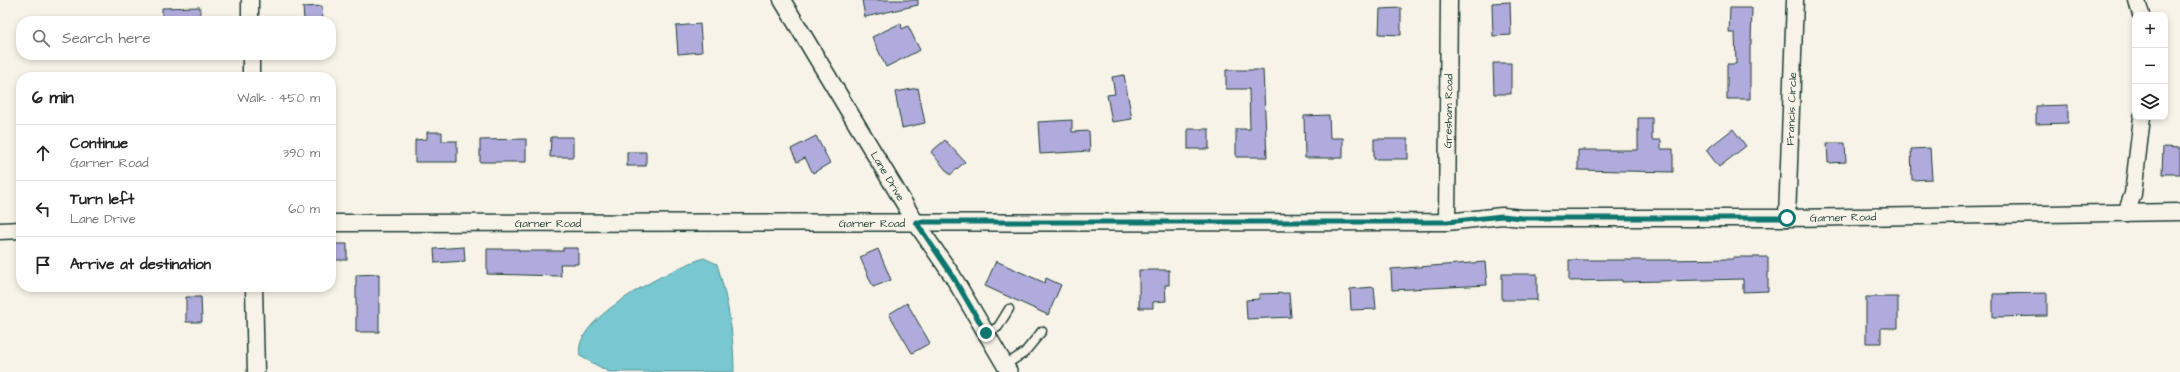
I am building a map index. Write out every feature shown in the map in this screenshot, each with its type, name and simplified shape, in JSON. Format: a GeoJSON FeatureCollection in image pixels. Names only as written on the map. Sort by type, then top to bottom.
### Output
{"type":"FeatureCollection","features":[{"type":"Feature","properties":{"kind":"street"},"geometry":{"type":"LineString","coordinates":[[250,0],[250,16]]}},
{"type":"Feature","properties":{"kind":"street","name":"Lane Drive"},"geometry":{"type":"LineString","coordinates":[[782,0],[916,222],[952,275],[1007,368]]}},
{"type":"Feature","properties":{"kind":"street","name":"Gresham Road"},"geometry":{"type":"LineString","coordinates":[[1447,222],[1449,0]]}},
{"type":"Feature","properties":{"kind":"street","name":"Francis Circle"},"geometry":{"type":"LineString","coordinates":[[1787,218],[1795,0]]}},
{"type":"Feature","properties":{"kind":"street"},"geometry":{"type":"LineString","coordinates":[[2137,0],[2140,12]]}},
{"type":"Feature","properties":{"kind":"street"},"geometry":{"type":"LineString","coordinates":[[251,60],[251,72]]}},
{"type":"Feature","properties":{"kind":"street"},"geometry":{"type":"LineString","coordinates":[[2126,213],[2133,194],[2142,120]]}},
{"type":"Feature","properties":{"kind":"street","name":"Garner Road"},"geometry":{"type":"LineString","coordinates":[[336,223],[1447,222],[1502,216],[1522,218],[1787,218],[2180,212]]}},
{"type":"Feature","properties":{"kind":"street"},"geometry":{"type":"LineString","coordinates":[[0,231],[16,230]]}},
{"type":"Feature","properties":{"kind":"street"},"geometry":{"type":"LineString","coordinates":[[254,292],[256,372]]}},
{"type":"Feature","properties":{"kind":"lane"},"geometry":{"type":"LineString","coordinates":[[986,333],[998,327],[1009,309]]}},
{"type":"Feature","properties":{"kind":"lane"},"geometry":{"type":"LineString","coordinates":[[1007,368],[1024,353],[1042,331]]}},
{"type":"Feature","properties":{"kind":"water"},"geometry":{"type":"Polygon","coordinates":[[[704,258],[717,264],[721,277],[732,331],[734,372],[609,372],[580,356],[581,341],[591,326],[607,311],[627,296],[649,283],[690,263],[704,258]]]}},
{"type":"Feature","properties":{"kind":"building"},"geometry":{"type":"Polygon","coordinates":[[[862,0],[918,0],[918,5],[865,17],[862,0]]]}},
{"type":"Feature","properties":{"kind":"building"},"geometry":{"type":"Polygon","coordinates":[[[1510,2],[1511,35],[1493,36],[1492,3],[1510,2]]]}},
{"type":"Feature","properties":{"kind":"building"},"geometry":{"type":"Polygon","coordinates":[[[322,6],[323,16],[304,16],[303,7],[322,6]]]}},
{"type":"Feature","properties":{"kind":"building"},"geometry":{"type":"Polygon","coordinates":[[[200,7],[200,16],[162,16],[162,8],[200,7]]]}},
{"type":"Feature","properties":{"kind":"building"},"geometry":{"type":"Polygon","coordinates":[[[1401,8],[1401,35],[1379,34],[1380,9],[1401,8]]]}},
{"type":"Feature","properties":{"kind":"building"},"geometry":{"type":"Polygon","coordinates":[[[1730,8],[1752,8],[1750,44],[1750,99],[1727,99],[1727,64],[1736,64],[1735,33],[1729,33],[1730,8]]]}},
{"type":"Feature","properties":{"kind":"building"},"geometry":{"type":"Polygon","coordinates":[[[901,23],[902,29],[908,26],[920,50],[886,67],[872,37],[901,23]]]}},
{"type":"Feature","properties":{"kind":"building"},"geometry":{"type":"Polygon","coordinates":[[[700,24],[702,52],[678,54],[676,26],[700,24]]]}},
{"type":"Feature","properties":{"kind":"building"},"geometry":{"type":"Polygon","coordinates":[[[1493,63],[1511,63],[1511,94],[1494,94],[1493,63]]]}},
{"type":"Feature","properties":{"kind":"building"},"geometry":{"type":"Polygon","coordinates":[[[1226,70],[1263,70],[1267,157],[1236,157],[1236,129],[1250,129],[1249,89],[1226,89],[1226,70]]]}},
{"type":"Feature","properties":{"kind":"building"},"geometry":{"type":"Polygon","coordinates":[[[1124,75],[1132,119],[1112,122],[1107,95],[1115,94],[1112,77],[1124,75]]]}},
{"type":"Feature","properties":{"kind":"building"},"geometry":{"type":"Polygon","coordinates":[[[918,88],[925,123],[902,128],[895,92],[918,88]]]}},
{"type":"Feature","properties":{"kind":"building"},"geometry":{"type":"Polygon","coordinates":[[[2068,105],[2068,123],[2036,124],[2036,106],[2068,105]]]}},
{"type":"Feature","properties":{"kind":"building"},"geometry":{"type":"Polygon","coordinates":[[[1329,115],[1330,138],[1343,138],[1343,158],[1305,158],[1304,116],[1329,115]]]}},
{"type":"Feature","properties":{"kind":"building"},"geometry":{"type":"Polygon","coordinates":[[[1638,118],[1652,118],[1652,140],[1661,140],[1661,149],[1673,149],[1673,172],[1578,170],[1578,150],[1638,150],[1638,118]]]}},
{"type":"Feature","properties":{"kind":"building"},"geometry":{"type":"Polygon","coordinates":[[[1072,120],[1072,132],[1089,131],[1090,151],[1040,154],[1038,122],[1072,120]]]}},
{"type":"Feature","properties":{"kind":"building"},"geometry":{"type":"Polygon","coordinates":[[[1188,129],[1209,129],[1209,149],[1188,149],[1188,129]]]}},
{"type":"Feature","properties":{"kind":"building"},"geometry":{"type":"Polygon","coordinates":[[[1733,129],[1746,146],[1719,167],[1706,150],[1733,129]]]}},
{"type":"Feature","properties":{"kind":"building"},"geometry":{"type":"Polygon","coordinates":[[[427,132],[442,132],[442,141],[457,141],[457,162],[415,162],[415,140],[427,139],[427,132]]]}},
{"type":"Feature","properties":{"kind":"building"},"geometry":{"type":"Polygon","coordinates":[[[816,136],[830,163],[813,173],[805,158],[797,162],[791,149],[816,136]]]}},
{"type":"Feature","properties":{"kind":"building"},"geometry":{"type":"Polygon","coordinates":[[[551,137],[573,137],[573,157],[550,157],[551,137]]]}},
{"type":"Feature","properties":{"kind":"building"},"geometry":{"type":"Polygon","coordinates":[[[526,139],[526,162],[480,162],[480,140],[526,139]]]}},
{"type":"Feature","properties":{"kind":"building"},"geometry":{"type":"Polygon","coordinates":[[[1374,139],[1408,139],[1408,159],[1374,159],[1374,139]]]}},
{"type":"Feature","properties":{"kind":"building"},"geometry":{"type":"Polygon","coordinates":[[[945,140],[965,162],[950,175],[931,152],[945,140]]]}},
{"type":"Feature","properties":{"kind":"building"},"geometry":{"type":"Polygon","coordinates":[[[1827,143],[1845,143],[1846,162],[1828,163],[1827,143]]]}},
{"type":"Feature","properties":{"kind":"building"},"geometry":{"type":"Polygon","coordinates":[[[2163,147],[2180,148],[2180,174],[2162,174],[2163,147]]]}},
{"type":"Feature","properties":{"kind":"building"},"geometry":{"type":"Polygon","coordinates":[[[1930,148],[1932,179],[1912,180],[1911,149],[1930,148]]]}},
{"type":"Feature","properties":{"kind":"building"},"geometry":{"type":"Polygon","coordinates":[[[627,152],[646,152],[646,166],[627,166],[627,152]]]}},
{"type":"Feature","properties":{"kind":"building"},"geometry":{"type":"Polygon","coordinates":[[[336,244],[347,244],[347,260],[336,260],[336,244]]]}},
{"type":"Feature","properties":{"kind":"building"},"geometry":{"type":"Polygon","coordinates":[[[464,247],[465,261],[435,263],[434,249],[464,247]]]}},
{"type":"Feature","properties":{"kind":"building"},"geometry":{"type":"Polygon","coordinates":[[[563,248],[578,248],[578,264],[560,264],[561,276],[487,274],[487,249],[563,251],[563,248]]]}},
{"type":"Feature","properties":{"kind":"building"},"geometry":{"type":"Polygon","coordinates":[[[878,249],[891,280],[873,287],[860,257],[878,249]]]}},
{"type":"Feature","properties":{"kind":"building"},"geometry":{"type":"Polygon","coordinates":[[[1733,257],[1768,257],[1768,291],[1743,292],[1743,279],[1622,282],[1622,280],[1569,281],[1569,260],[1733,259],[1733,257]]]}},
{"type":"Feature","properties":{"kind":"building"},"geometry":{"type":"Polygon","coordinates":[[[996,261],[1045,283],[1046,278],[1061,285],[1048,315],[985,286],[996,261]]]}},
{"type":"Feature","properties":{"kind":"building"},"geometry":{"type":"Polygon","coordinates":[[[1485,262],[1487,285],[1392,290],[1391,269],[1485,262]]]}},
{"type":"Feature","properties":{"kind":"building"},"geometry":{"type":"Polygon","coordinates":[[[1139,270],[1169,270],[1169,285],[1165,285],[1166,301],[1153,302],[1153,308],[1139,308],[1139,270]]]}},
{"type":"Feature","properties":{"kind":"building"},"geometry":{"type":"Polygon","coordinates":[[[379,274],[379,332],[356,332],[356,275],[379,274]]]}},
{"type":"Feature","properties":{"kind":"building"},"geometry":{"type":"Polygon","coordinates":[[[1502,274],[1537,274],[1537,300],[1502,300],[1502,274]]]}},
{"type":"Feature","properties":{"kind":"building"},"geometry":{"type":"Polygon","coordinates":[[[1374,287],[1376,309],[1351,310],[1350,289],[1374,287]]]}},
{"type":"Feature","properties":{"kind":"building"},"geometry":{"type":"Polygon","coordinates":[[[1289,293],[1291,317],[1247,319],[1246,300],[1259,299],[1259,294],[1289,293]]]}},
{"type":"Feature","properties":{"kind":"building"},"geometry":{"type":"Polygon","coordinates":[[[2047,293],[2047,316],[1993,317],[1993,294],[2047,293]]]}},
{"type":"Feature","properties":{"kind":"building"},"geometry":{"type":"Polygon","coordinates":[[[186,297],[201,297],[202,322],[186,322],[186,297]]]}},
{"type":"Feature","properties":{"kind":"building"},"geometry":{"type":"Polygon","coordinates":[[[1866,297],[1898,297],[1898,328],[1881,328],[1881,343],[1866,343],[1866,297]]]}},
{"type":"Feature","properties":{"kind":"building"},"geometry":{"type":"Polygon","coordinates":[[[907,303],[930,343],[912,353],[889,314],[907,303]]]}},
{"type":"Feature","properties":{"kind":"route"},"geometry":{"type":"LineString","coordinates":[[986,333],[952,275],[916,222],[1447,222],[1502,216],[1522,218],[1787,218]]}}]}
